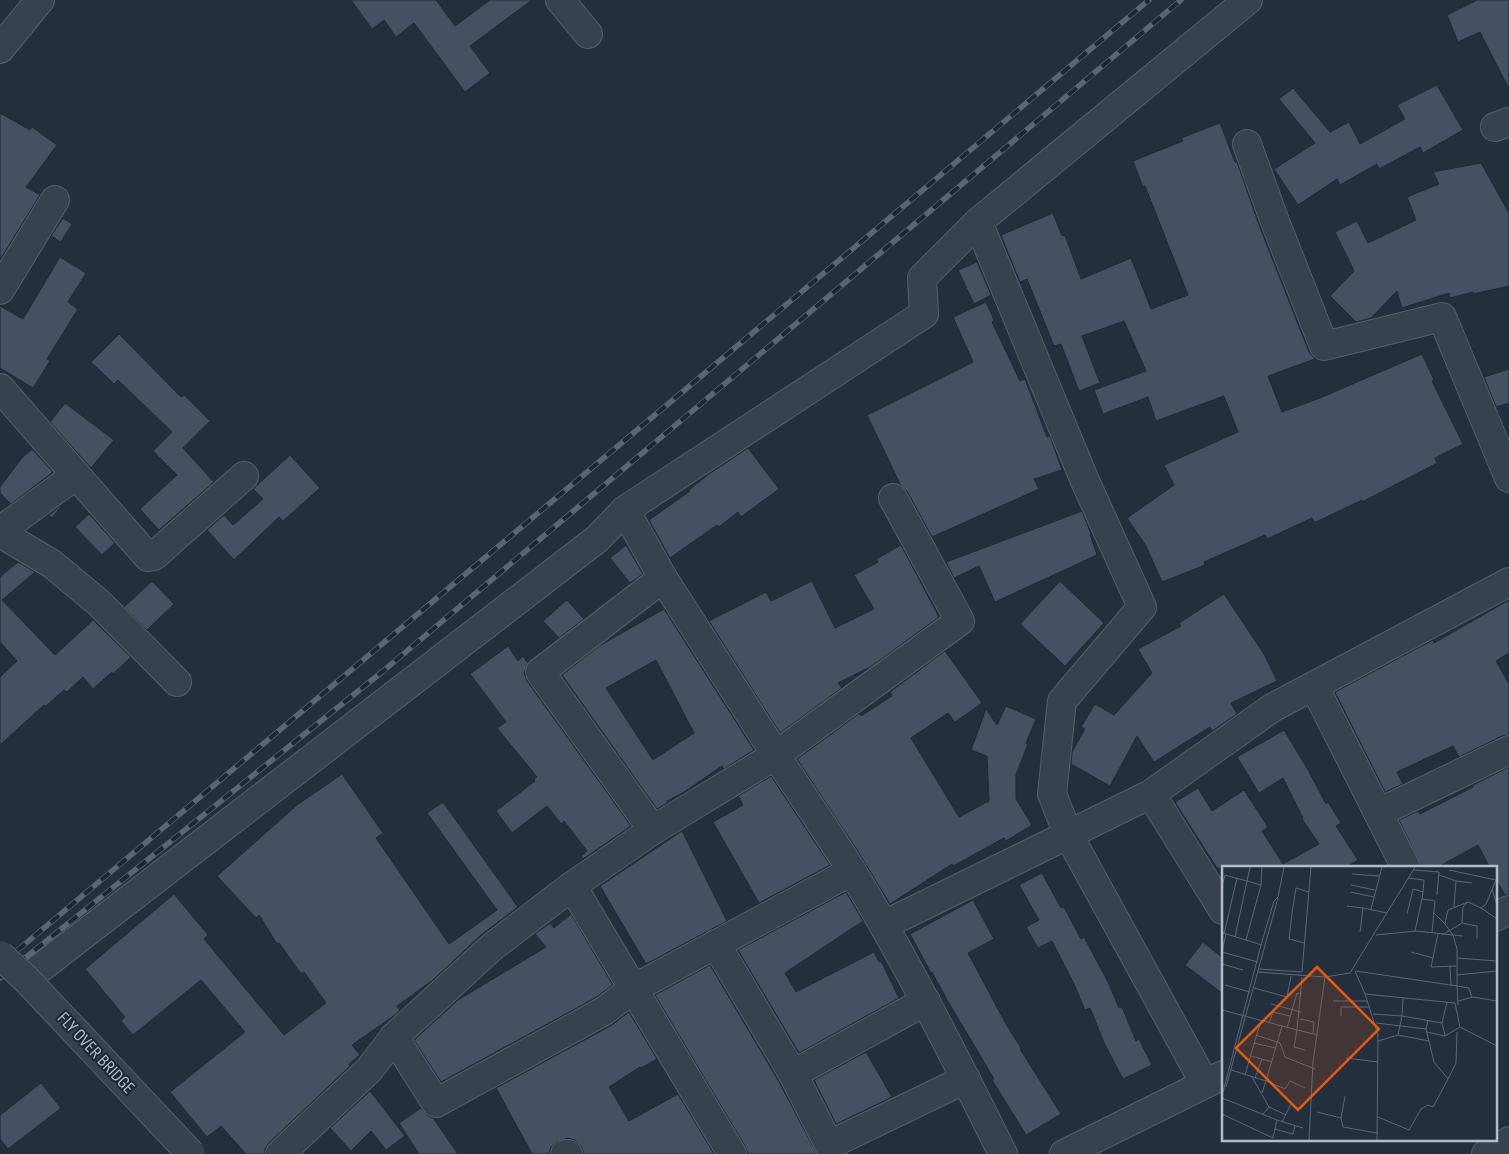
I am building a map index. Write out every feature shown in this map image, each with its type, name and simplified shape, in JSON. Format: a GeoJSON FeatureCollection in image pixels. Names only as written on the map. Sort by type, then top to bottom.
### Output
{"type":"FeatureCollection","features":[{"type":"Feature","properties":{"kind":"street"},"geometry":{"type":"LineString","coordinates":[[0,49],[40,0]]}},
{"type":"Feature","properties":{"kind":"street"},"geometry":{"type":"LineString","coordinates":[[560,0],[588,34]]}},
{"type":"Feature","properties":{"kind":"street"},"geometry":{"type":"LineString","coordinates":[[26,979],[597,539],[625,510],[924,314],[922,278],[978,222],[1248,0]]}},
{"type":"Feature","properties":{"kind":"street"},"geometry":{"type":"LineString","coordinates":[[1247,144],[1324,346],[1442,317],[1509,478]]}},
{"type":"Feature","properties":{"kind":"street"},"geometry":{"type":"LineString","coordinates":[[0,290],[55,200]]}},
{"type":"Feature","properties":{"kind":"street"},"geometry":{"type":"LineString","coordinates":[[978,222],[1085,481],[1142,607],[1062,701],[1052,794],[1068,834],[1214,1079],[1064,1154]]}},
{"type":"Feature","properties":{"kind":"street"},"geometry":{"type":"LineString","coordinates":[[0,388],[148,557],[154,556],[244,476]]}},
{"type":"Feature","properties":{"kind":"street"},"geometry":{"type":"LineString","coordinates":[[76,475],[0,532],[52,564],[99,603],[177,682]]}},
{"type":"Feature","properties":{"kind":"street"},"geometry":{"type":"LineString","coordinates":[[280,1154],[369,1070],[394,1037],[492,947],[572,886],[653,830],[776,755],[960,621],[892,498]]}},
{"type":"Feature","properties":{"kind":"street"},"geometry":{"type":"LineString","coordinates":[[625,510],[664,578],[852,871],[884,925],[926,1001],[1003,1154]]}},
{"type":"Feature","properties":{"kind":"street"},"geometry":{"type":"LineString","coordinates":[[653,830],[540,672],[664,578]]}},
{"type":"Feature","properties":{"kind":"street"},"geometry":{"type":"LineString","coordinates":[[884,925],[1151,794],[1272,708],[1509,582]]}},
{"type":"Feature","properties":{"kind":"street"},"geometry":{"type":"LineString","coordinates":[[1314,686],[1405,866]]}},
{"type":"Feature","properties":{"kind":"street"},"geometry":{"type":"LineString","coordinates":[[1378,813],[1509,750]]}},
{"type":"Feature","properties":{"kind":"street"},"geometry":{"type":"LineString","coordinates":[[1151,794],[1222,908]]}},
{"type":"Feature","properties":{"kind":"street"},"geometry":{"type":"LineString","coordinates":[[394,1037],[436,1103],[604,1012],[633,989],[852,871]]}},
{"type":"Feature","properties":{"kind":"street"},"geometry":{"type":"LineString","coordinates":[[572,886],[732,1154]]}},
{"type":"Feature","properties":{"kind":"street"},"geometry":{"type":"LineString","coordinates":[[1496,916],[1509,910]]}},
{"type":"Feature","properties":{"kind":"street"},"geometry":{"type":"LineString","coordinates":[[716,944],[792,1074],[829,1145],[966,1079]]}},
{"type":"Feature","properties":{"kind":"street","name":"FLY OVER BRIDGE"},"geometry":{"type":"LineString","coordinates":[[0,955],[26,979],[190,1154]]}},
{"type":"Feature","properties":{"kind":"street"},"geometry":{"type":"LineString","coordinates":[[792,1074],[926,1001]]}},
{"type":"Feature","properties":{"kind":"street"},"geometry":{"type":"LineString","coordinates":[[1486,1154],[1509,1141]]}},
{"type":"Feature","properties":{"kind":"building"},"geometry":{"type":"Polygon","coordinates":[[[351,0],[436,0],[455,26],[490,0],[532,0],[470,46],[490,73],[465,92],[414,23],[396,37],[384,20],[372,29],[351,0]]]}},
{"type":"Feature","properties":{"kind":"building"},"geometry":{"type":"Polygon","coordinates":[[[1477,0],[1509,0],[1509,89],[1480,32],[1458,42],[1447,15],[1477,0]]]}},
{"type":"Feature","properties":{"kind":"building"},"geometry":{"type":"Polygon","coordinates":[[[1437,85],[1463,130],[1423,153],[1420,147],[1379,169],[1377,164],[1340,185],[1337,179],[1298,205],[1274,169],[1315,143],[1279,99],[1293,88],[1330,132],[1349,122],[1360,144],[1405,119],[1397,105],[1437,85]]]}},
{"type":"Feature","properties":{"kind":"building"},"geometry":{"type":"Polygon","coordinates":[[[0,113],[30,130],[32,127],[57,145],[26,187],[40,195],[0,260],[0,113]]]}},
{"type":"Feature","properties":{"kind":"building"},"geometry":{"type":"Polygon","coordinates":[[[1220,123],[1235,162],[1237,162],[1259,225],[1309,352],[1315,359],[1268,376],[1282,412],[1320,398],[1422,354],[1434,380],[1432,381],[1463,444],[1435,458],[1437,463],[1362,502],[1362,500],[1316,522],[1312,518],[1267,539],[1265,535],[1204,562],[1205,565],[1162,582],[1146,546],[1127,518],[1174,485],[1164,465],[1238,432],[1224,396],[1156,421],[1148,397],[1103,414],[1094,390],[1146,371],[1124,321],[1082,336],[1100,383],[1079,391],[1061,344],[1054,346],[1027,279],[1020,282],[1001,235],[1053,213],[1062,236],[1065,235],[1081,279],[1131,258],[1151,309],[1188,295],[1145,186],[1143,187],[1133,161],[1183,141],[1181,138],[1220,123]]]}},
{"type":"Feature","properties":{"kind":"building"},"geometry":{"type":"Polygon","coordinates":[[[1481,163],[1509,213],[1509,286],[1450,298],[1449,293],[1402,308],[1397,291],[1371,318],[1356,322],[1330,296],[1354,271],[1335,232],[1357,221],[1368,243],[1416,220],[1407,197],[1439,184],[1433,172],[1481,163]]]}},
{"type":"Feature","properties":{"kind":"building"},"geometry":{"type":"Polygon","coordinates":[[[63,218],[72,224],[61,242],[51,236],[63,218]]]}},
{"type":"Feature","properties":{"kind":"building"},"geometry":{"type":"Polygon","coordinates":[[[60,257],[86,273],[68,302],[78,309],[47,359],[50,361],[33,388],[0,368],[0,306],[23,319],[60,257]]]}},
{"type":"Feature","properties":{"kind":"building"},"geometry":{"type":"Polygon","coordinates":[[[977,262],[991,295],[974,304],[958,270],[977,262]]]}},
{"type":"Feature","properties":{"kind":"building"},"geometry":{"type":"Polygon","coordinates":[[[986,302],[994,320],[992,322],[1020,381],[1025,379],[1047,437],[1050,436],[1062,470],[1034,479],[1039,489],[932,537],[907,491],[900,484],[867,415],[973,362],[953,317],[986,302]]]}},
{"type":"Feature","properties":{"kind":"building"},"geometry":{"type":"Polygon","coordinates":[[[119,334],[181,397],[184,395],[210,421],[183,448],[214,482],[159,530],[140,509],[177,475],[153,451],[172,432],[118,380],[114,384],[91,362],[119,334]]]}},
{"type":"Feature","properties":{"kind":"building"},"geometry":{"type":"Polygon","coordinates":[[[1509,369],[1509,403],[1496,407],[1484,377],[1509,369]]]}},
{"type":"Feature","properties":{"kind":"building"},"geometry":{"type":"Polygon","coordinates":[[[65,403],[114,440],[91,468],[50,422],[65,403]]]}},
{"type":"Feature","properties":{"kind":"building"},"geometry":{"type":"Polygon","coordinates":[[[748,448],[779,489],[741,517],[738,512],[719,527],[717,525],[670,558],[649,520],[690,491],[709,474],[748,448]]]}},
{"type":"Feature","properties":{"kind":"building"},"geometry":{"type":"Polygon","coordinates":[[[32,449],[53,472],[11,504],[0,493],[0,487],[21,459],[32,449]]]}},
{"type":"Feature","properties":{"kind":"building"},"geometry":{"type":"Polygon","coordinates":[[[290,455],[320,488],[283,521],[279,517],[234,560],[207,530],[224,515],[233,525],[263,499],[253,489],[290,455]]]}},
{"type":"Feature","properties":{"kind":"building"},"geometry":{"type":"Polygon","coordinates":[[[64,503],[52,518],[49,515],[64,503]]]}},
{"type":"Feature","properties":{"kind":"building"},"geometry":{"type":"Polygon","coordinates":[[[1082,511],[1097,555],[995,602],[979,566],[954,578],[946,562],[1082,511]]]}},
{"type":"Feature","properties":{"kind":"building"},"geometry":{"type":"Polygon","coordinates":[[[89,514],[115,543],[102,555],[75,527],[89,514]]]}},
{"type":"Feature","properties":{"kind":"building"},"geometry":{"type":"Polygon","coordinates":[[[626,545],[643,574],[630,583],[610,558],[626,545]]]}},
{"type":"Feature","properties":{"kind":"building"},"geometry":{"type":"Polygon","coordinates":[[[901,545],[939,617],[872,666],[838,683],[842,688],[780,733],[709,621],[766,592],[771,601],[812,581],[835,628],[874,609],[854,575],[878,562],[876,559],[901,545]]]}},
{"type":"Feature","properties":{"kind":"building"},"geometry":{"type":"Polygon","coordinates":[[[18,562],[35,572],[2,600],[55,655],[93,620],[131,657],[93,689],[83,677],[67,692],[64,690],[45,707],[44,705],[0,745],[0,677],[17,661],[0,642],[0,577],[18,562]]]}},
{"type":"Feature","properties":{"kind":"building"},"geometry":{"type":"Polygon","coordinates":[[[152,581],[174,604],[147,630],[124,607],[152,581]]]}},
{"type":"Feature","properties":{"kind":"building"},"geometry":{"type":"Polygon","coordinates":[[[1060,581],[1104,623],[1065,666],[1020,624],[1060,581]]]}},
{"type":"Feature","properties":{"kind":"building"},"geometry":{"type":"Polygon","coordinates":[[[1224,594],[1264,654],[1277,681],[1231,703],[1237,714],[1212,731],[1210,727],[1154,762],[1137,736],[1110,786],[1071,764],[1072,752],[1085,729],[1081,727],[1095,704],[1114,715],[1152,673],[1138,649],[1181,626],[1179,623],[1224,594]]]}},
{"type":"Feature","properties":{"kind":"building"},"geometry":{"type":"Polygon","coordinates":[[[567,600],[584,619],[559,638],[543,621],[567,600]]]}},
{"type":"Feature","properties":{"kind":"building"},"geometry":{"type":"Polygon","coordinates":[[[1509,600],[1509,653],[1496,661],[1509,684],[1509,735],[1502,736],[1459,757],[1453,746],[1397,772],[1403,784],[1385,792],[1335,692],[1433,640],[1434,643],[1509,600]]]}},
{"type":"Feature","properties":{"kind":"building"},"geometry":{"type":"Polygon","coordinates":[[[664,609],[754,750],[724,769],[722,766],[657,809],[562,675],[599,646],[664,609]],[[656,660],[606,688],[653,760],[694,733],[656,660]]]}},
{"type":"Feature","properties":{"kind":"building"},"geometry":{"type":"Polygon","coordinates":[[[508,646],[518,661],[523,656],[528,663],[524,673],[527,681],[631,826],[583,859],[581,856],[587,851],[564,821],[561,824],[547,806],[512,833],[496,811],[535,781],[534,779],[537,777],[497,728],[506,722],[470,674],[508,646]]]}},
{"type":"Feature","properties":{"kind":"building"},"geometry":{"type":"Polygon","coordinates":[[[945,651],[982,703],[955,722],[948,713],[911,738],[959,817],[989,801],[987,756],[971,750],[986,709],[997,725],[1006,706],[1036,719],[1016,775],[1016,799],[1032,825],[1006,841],[1004,838],[953,866],[952,864],[890,904],[797,759],[860,713],[861,716],[892,696],[890,692],[945,651]]]}},
{"type":"Feature","properties":{"kind":"building"},"geometry":{"type":"Polygon","coordinates":[[[1284,730],[1326,804],[1328,802],[1341,823],[1336,826],[1358,860],[1348,866],[1222,866],[1222,868],[1217,868],[1175,802],[1198,788],[1212,811],[1244,790],[1268,827],[1262,831],[1283,864],[1319,844],[1302,819],[1283,778],[1259,793],[1237,757],[1284,730]]]}},
{"type":"Feature","properties":{"kind":"building"},"geometry":{"type":"Polygon","coordinates":[[[1509,767],[1509,895],[1505,895],[1496,880],[1496,866],[1489,866],[1478,845],[1440,866],[1421,866],[1399,820],[1418,811],[1420,814],[1473,787],[1473,785],[1509,767]]]}},
{"type":"Feature","properties":{"kind":"building"},"geometry":{"type":"Polygon","coordinates":[[[342,774],[383,833],[376,838],[449,944],[497,910],[427,813],[443,802],[518,907],[481,935],[433,980],[397,1006],[400,1010],[395,1015],[352,1045],[360,1055],[269,1143],[265,1149],[265,1154],[246,1154],[221,1126],[207,1137],[170,1092],[245,1032],[201,980],[133,1035],[121,1021],[125,1017],[85,969],[174,894],[208,935],[204,939],[284,1035],[326,1003],[304,972],[301,974],[279,943],[277,944],[259,915],[256,918],[217,876],[297,805],[342,774]]]}},
{"type":"Feature","properties":{"kind":"building"},"geometry":{"type":"Polygon","coordinates":[[[771,776],[830,865],[759,903],[713,822],[743,805],[738,796],[771,776]]]}},
{"type":"Feature","properties":{"kind":"building"},"geometry":{"type":"Polygon","coordinates":[[[682,831],[727,921],[646,964],[600,886],[682,831]]]}},
{"type":"Feature","properties":{"kind":"building"},"geometry":{"type":"Polygon","coordinates":[[[1042,873],[1061,908],[1064,907],[1081,939],[1084,937],[1109,984],[1119,1008],[1122,1007],[1136,1041],[1139,1039],[1152,1065],[1123,1079],[1105,1045],[1090,1008],[1085,1010],[1052,941],[1038,948],[1026,927],[1039,920],[1019,885],[1042,873]]]}},
{"type":"Feature","properties":{"kind":"building"},"geometry":{"type":"Polygon","coordinates":[[[846,892],[863,921],[785,973],[796,992],[874,952],[879,962],[881,961],[899,998],[799,1053],[738,950],[846,892]]]}},
{"type":"Feature","properties":{"kind":"building"},"geometry":{"type":"Polygon","coordinates":[[[973,900],[994,939],[968,953],[1020,1049],[1061,1114],[1026,1135],[992,1080],[994,1079],[910,934],[973,900]]]}},
{"type":"Feature","properties":{"kind":"building"},"geometry":{"type":"Polygon","coordinates":[[[571,914],[613,985],[595,998],[441,1082],[414,1040],[458,1000],[546,947],[535,934],[550,923],[554,928],[571,914]]]}},
{"type":"Feature","properties":{"kind":"building"},"geometry":{"type":"Polygon","coordinates":[[[1203,942],[1222,957],[1222,993],[1185,965],[1203,942]]]}},
{"type":"Feature","properties":{"kind":"building"},"geometry":{"type":"Polygon","coordinates":[[[710,965],[779,1082],[817,1154],[748,1154],[655,995],[710,965]]]}},
{"type":"Feature","properties":{"kind":"building"},"geometry":{"type":"Polygon","coordinates":[[[629,1012],[657,1059],[640,1067],[609,1087],[629,1121],[678,1094],[714,1154],[584,1154],[581,1146],[575,1140],[568,1138],[557,1141],[551,1147],[549,1154],[532,1154],[496,1088],[612,1025],[629,1012]]]}},
{"type":"Feature","properties":{"kind":"building"},"geometry":{"type":"Polygon","coordinates":[[[866,1052],[892,1097],[836,1124],[814,1080],[866,1052]]]}},
{"type":"Feature","properties":{"kind":"building"},"geometry":{"type":"Polygon","coordinates":[[[41,1083],[61,1108],[8,1149],[0,1139],[0,1115],[41,1083]]]}},
{"type":"Feature","properties":{"kind":"building"},"geometry":{"type":"Polygon","coordinates":[[[370,1091],[405,1136],[386,1150],[371,1131],[351,1151],[330,1128],[370,1091]]]}},
{"type":"Feature","properties":{"kind":"building"},"geometry":{"type":"Polygon","coordinates":[[[421,1108],[428,1116],[433,1118],[458,1154],[419,1154],[399,1123],[421,1108]]]}},
{"type":"Feature","properties":{"kind":"railway"},"geometry":{"type":"LineString","coordinates":[[0,965],[1149,0]]}},
{"type":"Feature","properties":{"kind":"railway"},"geometry":{"type":"LineString","coordinates":[[0,978],[382,672],[1181,0]]}}]}
